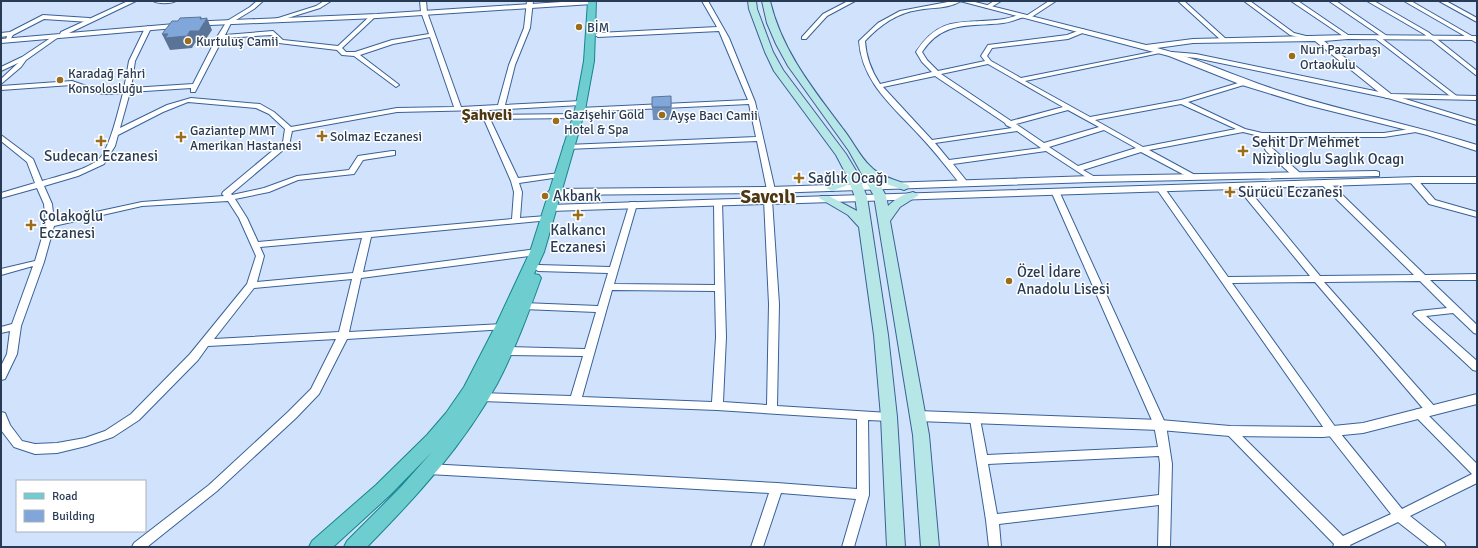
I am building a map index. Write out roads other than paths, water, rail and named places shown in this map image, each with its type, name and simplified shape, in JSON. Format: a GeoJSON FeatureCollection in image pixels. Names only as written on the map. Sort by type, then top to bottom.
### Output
{"type":"FeatureCollection","features":[{"type":"Feature","properties":{"kind":"main road"},"geometry":{"type":"LineString","coordinates":[[752,1],[753,10],[769,52],[779,71],[841,154],[860,192],[881,335],[889,417],[896,547]]}},
{"type":"Feature","properties":{"kind":"main road"},"geometry":{"type":"LineString","coordinates":[[766,1],[767,8],[780,44],[790,62],[866,169],[877,192],[884,221],[918,416],[930,547]]}},
{"type":"Feature","properties":{"kind":"main road"},"geometry":{"type":"LineString","coordinates":[[354,547],[403,500],[446,448],[481,397],[504,351],[538,268],[552,211],[581,110],[598,35],[594,2]]}},
{"type":"Feature","properties":{"kind":"main road"},"geometry":{"type":"LineString","coordinates":[[581,110],[589,61],[594,2]]}},
{"type":"Feature","properties":{"kind":"main road"},"geometry":{"type":"LineString","coordinates":[[558,192],[560,174],[571,147]]}},
{"type":"Feature","properties":{"kind":"main road"},"geometry":{"type":"LineString","coordinates":[[866,169],[886,181],[904,187]]}},
{"type":"Feature","properties":{"kind":"main road"},"geometry":{"type":"LineString","coordinates":[[832,188],[846,182],[852,174]]}},
{"type":"Feature","properties":{"kind":"main road"},"geometry":{"type":"LineString","coordinates":[[884,221],[889,210],[900,200],[913,195]]}},
{"type":"Feature","properties":{"kind":"main road"},"geometry":{"type":"LineString","coordinates":[[825,198],[847,208],[860,218],[866,227]]}},
{"type":"Feature","properties":{"kind":"main road"},"geometry":{"type":"LineString","coordinates":[[319,547],[383,490],[433,440],[452,418],[470,390],[503,327],[536,252],[552,211]]}},
{"type":"Feature","properties":{"kind":"street"},"geometry":{"type":"LineString","coordinates":[[1,82],[24,59],[57,36],[133,1]]}},
{"type":"Feature","properties":{"kind":"street"},"geometry":{"type":"LineString","coordinates":[[156,1],[173,1]]}},
{"type":"Feature","properties":{"kind":"street"},"geometry":{"type":"LineString","coordinates":[[188,99],[229,22],[252,8],[260,1]]}},
{"type":"Feature","properties":{"kind":"street"},"geometry":{"type":"LineString","coordinates":[[278,19],[318,7],[328,1]]}},
{"type":"Feature","properties":{"kind":"street"},"geometry":{"type":"LineString","coordinates":[[423,1],[424,12],[458,109]]}},
{"type":"Feature","properties":{"kind":"street"},"geometry":{"type":"LineString","coordinates":[[705,1],[721,29],[752,102],[771,190]]}},
{"type":"Feature","properties":{"kind":"street"},"geometry":{"type":"LineString","coordinates":[[804,38],[824,15],[838,6],[852,1]]}},
{"type":"Feature","properties":{"kind":"street"},"geometry":{"type":"LineString","coordinates":[[958,1],[940,6],[902,11],[883,21],[872,29],[862,41],[861,52],[878,86],[930,142],[965,184]]}},
{"type":"Feature","properties":{"kind":"street"},"geometry":{"type":"LineString","coordinates":[[963,1],[1172,54],[1245,83],[1324,107],[1416,130],[1477,148]]}},
{"type":"Feature","properties":{"kind":"street"},"geometry":{"type":"LineString","coordinates":[[988,7],[998,1]]}},
{"type":"Feature","properties":{"kind":"street"},"geometry":{"type":"LineString","coordinates":[[1053,1],[1025,17],[1006,21],[961,23],[933,34],[923,43],[919,52],[924,61],[937,74],[1008,124],[1092,179]]}},
{"type":"Feature","properties":{"kind":"street"},"geometry":{"type":"LineString","coordinates":[[1181,1],[1224,40]]}},
{"type":"Feature","properties":{"kind":"street"},"geometry":{"type":"LineString","coordinates":[[1248,1],[1292,34],[1317,39],[1389,96],[1477,98]]}},
{"type":"Feature","properties":{"kind":"street"},"geometry":{"type":"LineString","coordinates":[[1294,1],[1348,37]]}},
{"type":"Feature","properties":{"kind":"street"},"geometry":{"type":"LineString","coordinates":[[1332,1],[1387,38]]}},
{"type":"Feature","properties":{"kind":"street"},"geometry":{"type":"LineString","coordinates":[[1370,1],[1432,38],[1477,74]]}},
{"type":"Feature","properties":{"kind":"street"},"geometry":{"type":"LineString","coordinates":[[1407,1],[1476,39]]}},
{"type":"Feature","properties":{"kind":"street"},"geometry":{"type":"LineString","coordinates":[[1442,1],[1477,20]]}},
{"type":"Feature","properties":{"kind":"street"},"geometry":{"type":"LineString","coordinates":[[1,35],[7,38],[57,36],[229,22],[373,16],[529,3],[594,2]]}},
{"type":"Feature","properties":{"kind":"street"},"geometry":{"type":"LineString","coordinates":[[501,108],[512,65],[527,28],[529,3]]}},
{"type":"Feature","properties":{"kind":"street"},"geometry":{"type":"LineString","coordinates":[[339,48],[373,16]]}},
{"type":"Feature","properties":{"kind":"street"},"geometry":{"type":"LineString","coordinates":[[7,38],[43,17],[89,20]]}},
{"type":"Feature","properties":{"kind":"street"},"geometry":{"type":"LineString","coordinates":[[1,196],[42,186],[90,169],[102,162],[111,146],[127,91],[132,61],[148,28]]}},
{"type":"Feature","properties":{"kind":"street"},"geometry":{"type":"LineString","coordinates":[[598,35],[721,29]]}},
{"type":"Feature","properties":{"kind":"street"},"geometry":{"type":"LineString","coordinates":[[1083,31],[1068,37],[990,46],[984,56],[989,62],[1067,108],[1192,177]]}},
{"type":"Feature","properties":{"kind":"street"},"geometry":{"type":"LineString","coordinates":[[220,38],[273,33],[281,42],[339,48],[344,54],[355,54],[392,42],[432,35]]}},
{"type":"Feature","properties":{"kind":"street"},"geometry":{"type":"LineString","coordinates":[[1146,47],[1177,42],[1224,40],[1317,39],[1348,37],[1476,39]]}},
{"type":"Feature","properties":{"kind":"street"},"geometry":{"type":"LineString","coordinates":[[1378,38],[1456,98]]}},
{"type":"Feature","properties":{"kind":"street"},"geometry":{"type":"LineString","coordinates":[[1019,80],[1160,51]]}},
{"type":"Feature","properties":{"kind":"street"},"geometry":{"type":"LineString","coordinates":[[355,54],[396,85]]}},
{"type":"Feature","properties":{"kind":"street"},"geometry":{"type":"LineString","coordinates":[[1172,54],[1196,56],[1389,96],[1475,121]]}},
{"type":"Feature","properties":{"kind":"street"},"geometry":{"type":"LineString","coordinates":[[1,69],[24,59]]}},
{"type":"Feature","properties":{"kind":"street"},"geometry":{"type":"LineString","coordinates":[[878,86],[989,62]]}},
{"type":"Feature","properties":{"kind":"street"},"geometry":{"type":"LineString","coordinates":[[1,88],[72,83],[98,91],[127,91],[196,86]]}},
{"type":"Feature","properties":{"kind":"street"},"geometry":{"type":"LineString","coordinates":[[1088,120],[1182,102],[1245,83]]}},
{"type":"Feature","properties":{"kind":"street"},"geometry":{"type":"LineString","coordinates":[[114,134],[188,99],[218,103],[250,103],[261,106],[272,112],[289,129]]}},
{"type":"Feature","properties":{"kind":"street"},"geometry":{"type":"LineString","coordinates":[[289,129],[397,110],[458,109],[486,113],[752,102]]}},
{"type":"Feature","properties":{"kind":"street"},"geometry":{"type":"LineString","coordinates":[[1182,102],[1243,130],[1262,135],[1384,134],[1416,130]]}},
{"type":"Feature","properties":{"kind":"street"},"geometry":{"type":"LineString","coordinates":[[486,113],[501,108],[581,110]]}},
{"type":"Feature","properties":{"kind":"street"},"geometry":{"type":"LineString","coordinates":[[1008,124],[1067,108]]}},
{"type":"Feature","properties":{"kind":"street"},"geometry":{"type":"LineString","coordinates":[[486,113],[515,181],[518,192],[516,221]]}},
{"type":"Feature","properties":{"kind":"street"},"geometry":{"type":"LineString","coordinates":[[946,163],[1045,147],[1104,128]]}},
{"type":"Feature","properties":{"kind":"street"},"geometry":{"type":"LineString","coordinates":[[1,416],[5,427],[18,444],[35,449],[57,448],[86,442],[109,434],[134,417],[194,357],[251,285],[260,256],[256,245],[230,198],[226,194],[286,143],[289,129]]}},
{"type":"Feature","properties":{"kind":"street"},"geometry":{"type":"LineString","coordinates":[[930,142],[1017,129]]}},
{"type":"Feature","properties":{"kind":"street"},"geometry":{"type":"LineString","coordinates":[[1078,169],[1142,149],[1243,130]]}},
{"type":"Feature","properties":{"kind":"street"},"geometry":{"type":"LineString","coordinates":[[1262,135],[1269,149],[1296,174]]}},
{"type":"Feature","properties":{"kind":"street"},"geometry":{"type":"LineString","coordinates":[[1,137],[30,161],[42,186],[48,204],[50,224],[40,262],[16,326],[12,354],[1,376]]}},
{"type":"Feature","properties":{"kind":"street"},"geometry":{"type":"LineString","coordinates":[[571,147],[761,139]]}},
{"type":"Feature","properties":{"kind":"street"},"geometry":{"type":"LineString","coordinates":[[50,224],[142,204],[230,198],[266,190],[296,178],[351,172],[361,158],[392,153]]}},
{"type":"Feature","properties":{"kind":"street"},"geometry":{"type":"LineString","coordinates":[[877,192],[904,187],[1092,179],[1296,174],[1477,173]]}},
{"type":"Feature","properties":{"kind":"street"},"geometry":{"type":"LineString","coordinates":[[515,181],[560,174]]}},
{"type":"Feature","properties":{"kind":"street"},"geometry":{"type":"LineString","coordinates":[[558,192],[832,188],[860,192],[913,195],[1413,180],[1477,180]]}},
{"type":"Feature","properties":{"kind":"street"},"geometry":{"type":"LineString","coordinates":[[1413,180],[1432,202],[1477,215]]}},
{"type":"Feature","properties":{"kind":"street"},"geometry":{"type":"LineString","coordinates":[[1325,183],[1425,278],[1477,331]]}},
{"type":"Feature","properties":{"kind":"street"},"geometry":{"type":"LineString","coordinates":[[1240,185],[1425,412],[1477,471]]}},
{"type":"Feature","properties":{"kind":"street"},"geometry":{"type":"LineString","coordinates":[[1160,188],[1332,431],[1400,516],[1440,547]]}},
{"type":"Feature","properties":{"kind":"street"},"geometry":{"type":"LineString","coordinates":[[1055,191],[1160,425],[1166,464],[1164,547]]}},
{"type":"Feature","properties":{"kind":"street"},"geometry":{"type":"LineString","coordinates":[[256,245],[516,221],[552,211],[633,204],[825,198],[860,192]]}},
{"type":"Feature","properties":{"kind":"street"},"geometry":{"type":"LineString","coordinates":[[768,200],[774,304],[772,409]]}},
{"type":"Feature","properties":{"kind":"street"},"geometry":{"type":"LineString","coordinates":[[716,406],[721,337],[718,202]]}},
{"type":"Feature","properties":{"kind":"street"},"geometry":{"type":"LineString","coordinates":[[575,401],[633,204]]}},
{"type":"Feature","properties":{"kind":"street"},"geometry":{"type":"LineString","coordinates":[[138,547],[213,488],[315,390],[343,336],[357,276],[362,262],[367,235]]}},
{"type":"Feature","properties":{"kind":"street"},"geometry":{"type":"LineString","coordinates":[[251,285],[357,276],[536,252]]}},
{"type":"Feature","properties":{"kind":"street"},"geometry":{"type":"LineString","coordinates":[[1,272],[40,262]]}},
{"type":"Feature","properties":{"kind":"street"},"geometry":{"type":"LineString","coordinates":[[538,268],[613,270]]}},
{"type":"Feature","properties":{"kind":"street"},"geometry":{"type":"LineString","coordinates":[[1224,280],[1477,277]]}},
{"type":"Feature","properties":{"kind":"street"},"geometry":{"type":"LineString","coordinates":[[608,287],[720,288]]}},
{"type":"Feature","properties":{"kind":"street"},"geometry":{"type":"LineString","coordinates":[[523,306],[602,309]]}},
{"type":"Feature","properties":{"kind":"street"},"geometry":{"type":"LineString","coordinates":[[1456,310],[1418,314],[1477,367]]}},
{"type":"Feature","properties":{"kind":"street"},"geometry":{"type":"LineString","coordinates":[[1,330],[16,326]]}},
{"type":"Feature","properties":{"kind":"street"},"geometry":{"type":"LineString","coordinates":[[205,343],[503,327]]}},
{"type":"Feature","properties":{"kind":"street"},"geometry":{"type":"LineString","coordinates":[[504,351],[589,353]]}},
{"type":"Feature","properties":{"kind":"street"},"geometry":{"type":"LineString","coordinates":[[481,397],[716,406],[889,417]]}},
{"type":"Feature","properties":{"kind":"street"},"geometry":{"type":"LineString","coordinates":[[918,416],[1160,425],[1230,431],[1332,431],[1363,428],[1477,399]]}},
{"type":"Feature","properties":{"kind":"street"},"geometry":{"type":"LineString","coordinates":[[848,547],[863,495],[862,415]]}},
{"type":"Feature","properties":{"kind":"street"},"geometry":{"type":"LineString","coordinates":[[975,419],[992,520],[995,547]]}},
{"type":"Feature","properties":{"kind":"street"},"geometry":{"type":"LineString","coordinates":[[1230,431],[1342,546],[1477,477]]}},
{"type":"Feature","properties":{"kind":"street"},"geometry":{"type":"LineString","coordinates":[[982,460],[1164,451]]}},
{"type":"Feature","properties":{"kind":"street"},"geometry":{"type":"LineString","coordinates":[[428,469],[776,488],[863,495]]}},
{"type":"Feature","properties":{"kind":"street"},"geometry":{"type":"LineString","coordinates":[[757,547],[776,488]]}},
{"type":"Feature","properties":{"kind":"street"},"geometry":{"type":"LineString","coordinates":[[992,520],[1164,500]]}},
{"type":"Feature","properties":{"kind":"street"},"geometry":{"type":"LineString","coordinates":[[148,547],[158,532]]}},
{"type":"Feature","properties":{"kind":"place","name":"BİM"},"geometry":{"type":"Point","coordinates":[579,27]}},
{"type":"Feature","properties":{"kind":"place","name":"Kurtuluş Camii"},"geometry":{"type":"Point","coordinates":[188,41]}},
{"type":"Feature","properties":{"kind":"place","name":"Nuri Pazarbaşı Ortaokulu"},"geometry":{"type":"Point","coordinates":[1292,56]}},
{"type":"Feature","properties":{"kind":"place","name":"Karadağ Fahri Konsolosluğu"},"geometry":{"type":"Point","coordinates":[60,80]}},
{"type":"Feature","properties":{"kind":"place","name":"Ayşe Bacı Camii"},"geometry":{"type":"Point","coordinates":[662,115]}},
{"type":"Feature","properties":{"kind":"place","name":"Gazişehir Gold Hotel & Spa"},"geometry":{"type":"Point","coordinates":[556,121]}},
{"type":"Feature","properties":{"kind":"place","name":"Solmaz Eczanesi"},"geometry":{"type":"Point","coordinates":[322,136]}},
{"type":"Feature","properties":{"kind":"place","name":"Gaziantep MMT Amerikan Hastanesi"},"geometry":{"type":"Point","coordinates":[181,137]}},
{"type":"Feature","properties":{"kind":"place","name":"Sudecan Eczanesi"},"geometry":{"type":"Point","coordinates":[101,141]}},
{"type":"Feature","properties":{"kind":"place","name":"Sehit Dr Mehmet Niziplioglu Saglık Ocagı"},"geometry":{"type":"Point","coordinates":[1243,151]}},
{"type":"Feature","properties":{"kind":"place","name":"Sağlık Ocağı"},"geometry":{"type":"Point","coordinates":[799,178]}},
{"type":"Feature","properties":{"kind":"place","name":"Sürücü Eczanesi"},"geometry":{"type":"Point","coordinates":[1230,192]}},
{"type":"Feature","properties":{"kind":"place","name":"Akbank"},"geometry":{"type":"Point","coordinates":[545,196]}},
{"type":"Feature","properties":{"kind":"place","name":"Kalkancı Eczanesi"},"geometry":{"type":"Point","coordinates":[578,215]}},
{"type":"Feature","properties":{"kind":"place","name":"Çolakoğlu Eczanesi"},"geometry":{"type":"Point","coordinates":[31,225]}},
{"type":"Feature","properties":{"kind":"place","name":"Özel İdare Anadolu Lisesi"},"geometry":{"type":"Point","coordinates":[1009,281]}},
{"type":"Feature","properties":{"kind":"district","name":"Şahveli"},"geometry":{"type":"Point","coordinates":[487,114]}},
{"type":"Feature","properties":{"kind":"district","name":"Savcılı"},"geometry":{"type":"Point","coordinates":[768,196]}}]}
